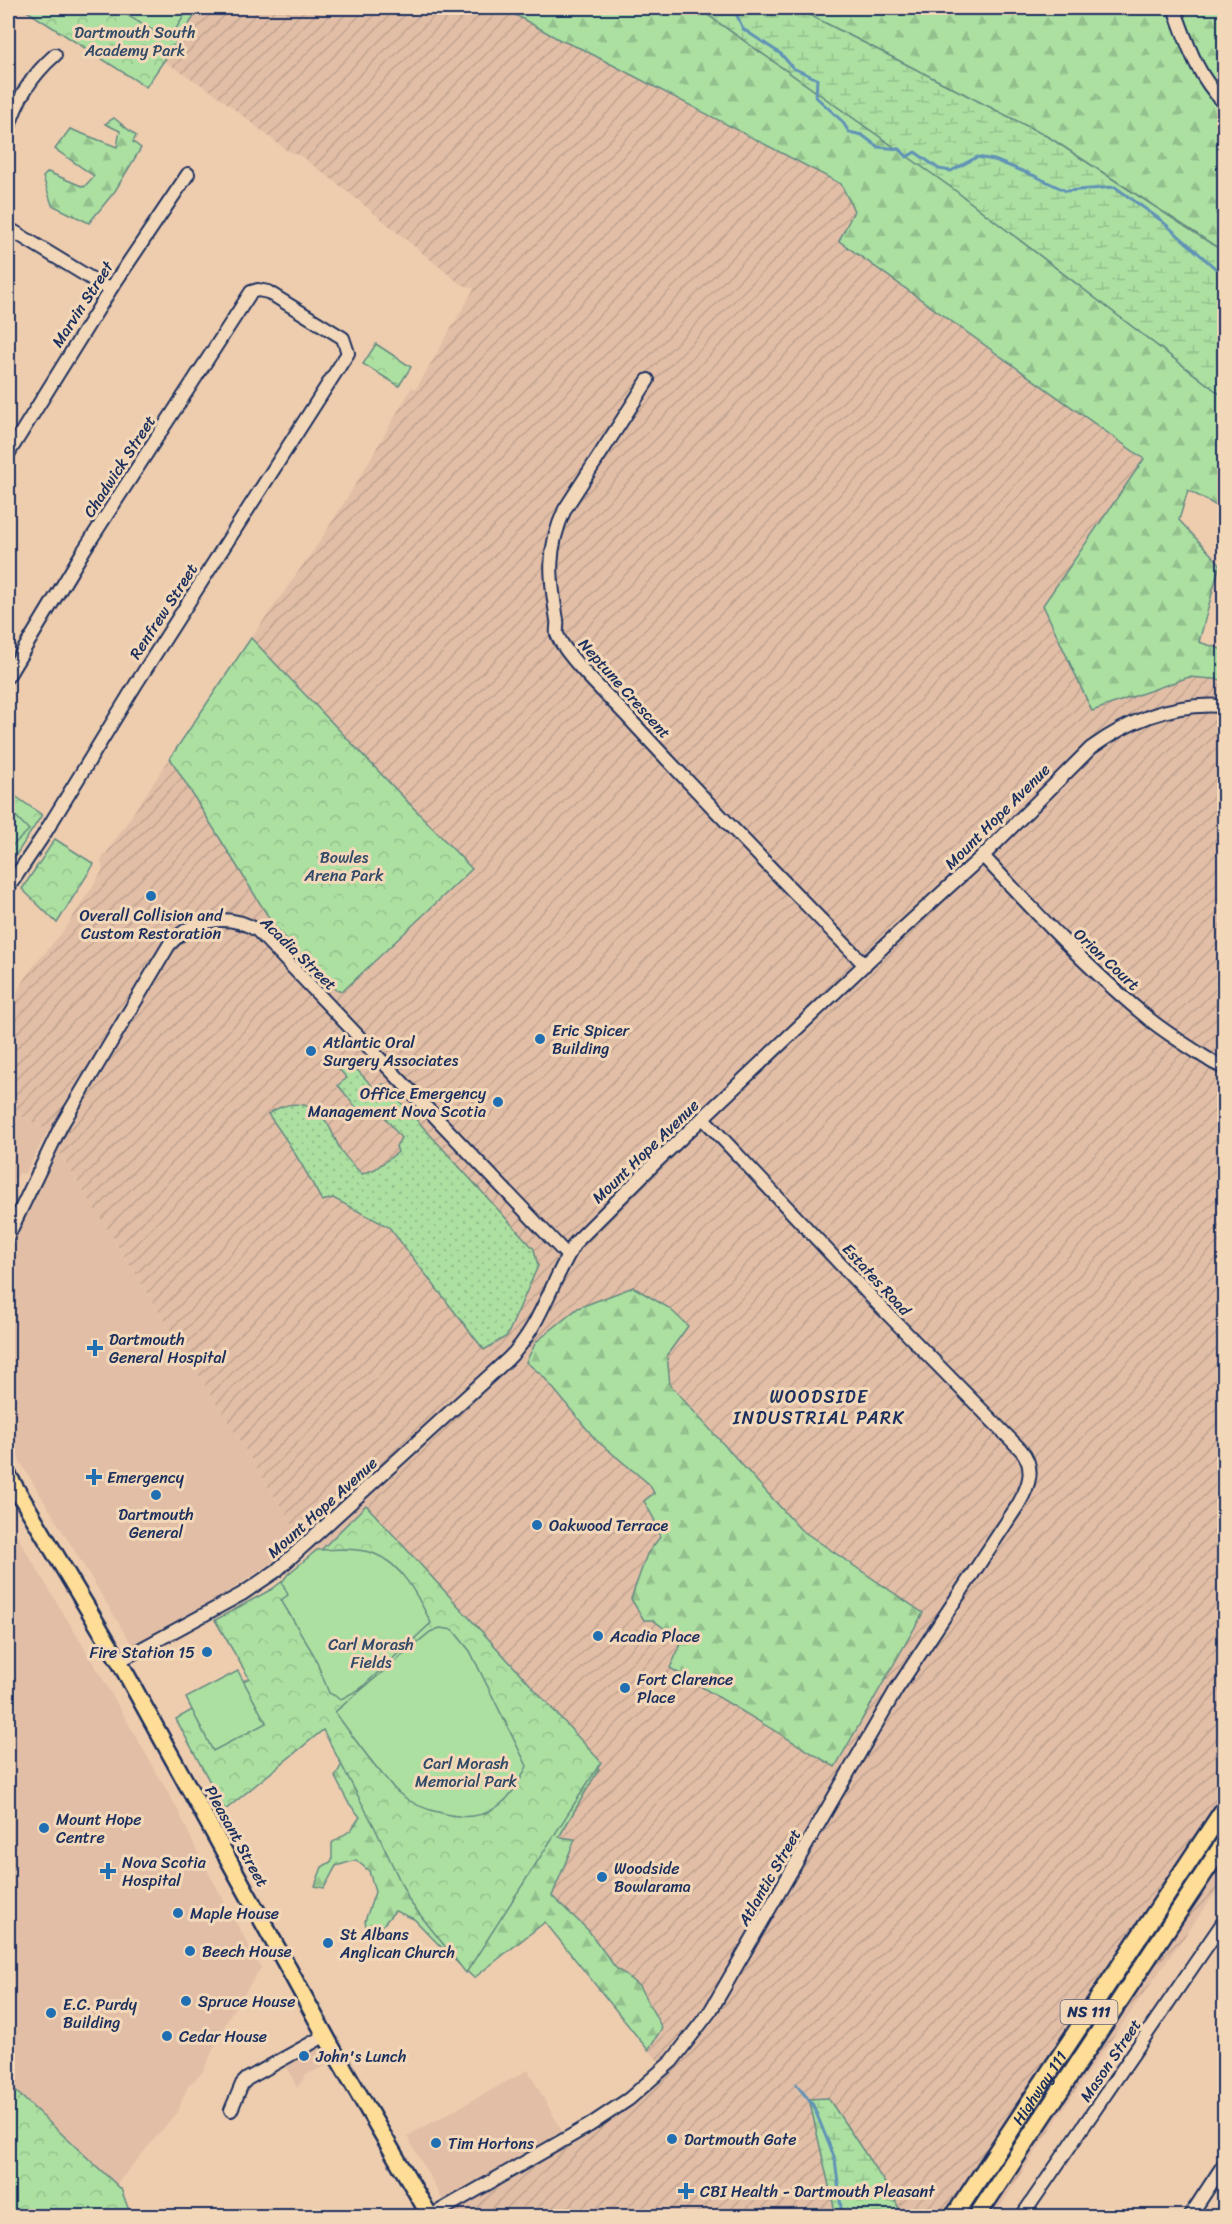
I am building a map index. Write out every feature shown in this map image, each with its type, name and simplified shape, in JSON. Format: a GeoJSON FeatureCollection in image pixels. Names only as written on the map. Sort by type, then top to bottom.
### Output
{"type":"FeatureCollection","features":[{"type":"Feature","properties":{"kind":"highway","name":"Highway 111"},"geometry":{"type":"LineString","coordinates":[[954,2217],[1224,1809]]}},
{"type":"Feature","properties":{"kind":"highway","name":"Highway 111"},"geometry":{"type":"LineString","coordinates":[[977,2217],[1224,1843]]}},
{"type":"Feature","properties":{"kind":"main road","name":"Pleasant Street"},"geometry":{"type":"LineString","coordinates":[[8,1475],[119,1661],[326,2035],[430,2217]]}},
{"type":"Feature","properties":{"kind":"street"},"geometry":{"type":"LineString","coordinates":[[1174,8],[1199,72],[1224,103]]}},
{"type":"Feature","properties":{"kind":"street"},"geometry":{"type":"LineString","coordinates":[[8,130],[15,106],[24,88],[40,68],[55,55]]}},
{"type":"Feature","properties":{"kind":"street","name":"Marvin Street"},"geometry":{"type":"LineString","coordinates":[[8,454],[110,290],[188,174]]}},
{"type":"Feature","properties":{"kind":"street"},"geometry":{"type":"LineString","coordinates":[[8,228],[110,290]]}},
{"type":"Feature","properties":{"kind":"street","name":"Chadwick Street"},"geometry":{"type":"LineString","coordinates":[[8,676],[84,550],[251,292],[268,291],[343,338],[348,353]]}},
{"type":"Feature","properties":{"kind":"street","name":"Renfrew Street"},"geometry":{"type":"LineString","coordinates":[[8,888],[348,353]]}},
{"type":"Feature","properties":{"kind":"street","name":"Neptune Crescent"},"geometry":{"type":"LineString","coordinates":[[648,380],[565,509],[556,527],[552,543],[550,574],[557,633],[575,660],[629,719],[865,965]]}},
{"type":"Feature","properties":{"kind":"street","name":"Mount Hope Avenue"},"geometry":{"type":"LineString","coordinates":[[119,1661],[242,1594],[276,1571],[518,1349],[534,1326],[567,1255],[595,1222],[983,856],[1091,748],[1110,734],[1137,720],[1164,711],[1188,707],[1224,706]]}},
{"type":"Feature","properties":{"kind":"street","name":"Orion Court"},"geometry":{"type":"LineString","coordinates":[[983,856],[1108,984],[1151,1021],[1224,1068]]}},
{"type":"Feature","properties":{"kind":"street","name":"Acadia Street"},"geometry":{"type":"LineString","coordinates":[[8,1236],[61,1126],[169,945],[184,931],[197,925],[224,920],[244,924],[257,930],[567,1255]]}},
{"type":"Feature","properties":{"kind":"street","name":"Estates Road"},"geometry":{"type":"LineString","coordinates":[[704,1118],[1028,1460]]}},
{"type":"Feature","properties":{"kind":"street","name":"Atlantic Street"},"geometry":{"type":"LineString","coordinates":[[430,2217],[590,2125],[629,2099],[672,2061],[722,1991],[896,1690],[1025,1491],[1030,1477],[1028,1460]]}},
{"type":"Feature","properties":{"kind":"street","name":"Mason Street"},"geometry":{"type":"LineString","coordinates":[[1022,2217],[1224,1921]]}},
{"type":"Feature","properties":{"kind":"street"},"geometry":{"type":"LineString","coordinates":[[231,2110],[242,2084],[248,2079],[326,2035]]}},
{"type":"Feature","properties":{"kind":"street"},"geometry":{"type":"LineString","coordinates":[[1190,2217],[1224,2164]]}},
{"type":"Feature","properties":{"kind":"shaded area"},"geometry":{"type":"Polygon","coordinates":[[[200,8],[503,8],[560,40],[582,49],[841,185],[854,211],[839,241],[1144,460],[1043,605],[1093,711],[1189,677],[1224,680],[1224,1881],[1086,2075],[994,2216],[902,2216],[892,2195],[828,2098],[809,2099],[836,2216],[435,2216],[567,2140],[664,2066],[648,2050],[545,1921],[366,1505],[313,1558],[48,1131],[8,1108],[8,1006],[32,968],[65,929],[103,870],[101,861],[170,758],[274,926],[337,990],[311,699],[251,638],[318,544],[412,387],[416,389],[474,289],[459,283],[302,157],[286,150],[214,93],[162,60],[200,8]],[[346,1059],[347,1078],[338,1085],[363,1116],[379,1111],[401,1139],[399,1152],[375,1169],[362,1174],[341,1151],[325,1119],[269,1114],[283,1138],[333,1198],[389,1227],[484,1350],[528,1290],[373,1087],[346,1059]],[[633,1287],[578,1308],[536,1342],[526,1362],[543,1376],[596,1440],[649,1484],[654,1493],[644,1501],[661,1537],[647,1554],[631,1599],[653,1620],[682,1642],[923,1613],[800,1529],[750,1475],[701,1417],[670,1385],[667,1355],[688,1326],[633,1287]]]}},
{"type":"Feature","properties":{"kind":"shaded area"},"geometry":{"type":"Polygon","coordinates":[[[8,1108],[48,1131],[25,1174],[19,1173],[8,1196],[8,1108]]]}},
{"type":"Feature","properties":{"kind":"shaded area","name":"Dartmouth General Hospital"},"geometry":{"type":"Polygon","coordinates":[[[58,1150],[303,1542],[207,1606],[134,1648],[8,1442],[8,1255],[58,1150]]]}},
{"type":"Feature","properties":{"kind":"shaded area","name":"Nova Scotia Hospital"},"geometry":{"type":"Polygon","coordinates":[[[8,1521],[177,1808],[197,1851],[261,1968],[230,2015],[202,2073],[188,2086],[177,2112],[116,2185],[8,2084],[8,1521]]]}},
{"type":"Feature","properties":{"kind":"shaded area"},"geometry":{"type":"Polygon","coordinates":[[[319,2040],[329,2064],[306,2075],[297,2088],[283,2059],[319,2040]]]}},
{"type":"Feature","properties":{"kind":"shaded area"},"geometry":{"type":"Polygon","coordinates":[[[528,2070],[567,2140],[798,2095],[446,2206],[407,2136],[528,2070]]]}},
{"type":"Feature","properties":{"kind":"green space","name":"Dartmouth South Academy Park"},"geometry":{"type":"Polygon","coordinates":[[[22,8],[200,8],[146,87],[22,8]]]}},
{"type":"Feature","properties":{"kind":"green space"},"geometry":{"type":"Polygon","coordinates":[[[115,8],[189,8],[169,40],[115,8]]]}},
{"type":"Feature","properties":{"kind":"green space"},"geometry":{"type":"Polygon","coordinates":[[[503,8],[698,8],[952,188],[1224,397],[1224,510],[1188,490],[1179,520],[1220,564],[1199,642],[1224,650],[1224,680],[1189,677],[1092,711],[1043,605],[1144,459],[839,241],[854,211],[841,184],[582,49],[560,40],[503,8]]]}},
{"type":"Feature","properties":{"kind":"green space"},"geometry":{"type":"Polygon","coordinates":[[[698,8],[796,8],[1050,138],[1224,252],[1224,397],[952,188],[698,8]]]}},
{"type":"Feature","properties":{"kind":"green space"},"geometry":{"type":"Polygon","coordinates":[[[796,8],[1224,8],[1224,203],[1216,213],[1224,223],[1224,252],[1050,138],[796,8]]]}},
{"type":"Feature","properties":{"kind":"green space"},"geometry":{"type":"Polygon","coordinates":[[[114,118],[136,136],[133,142],[141,148],[115,191],[89,223],[52,205],[43,177],[48,172],[84,187],[94,176],[55,149],[70,129],[117,147],[120,131],[105,124],[114,118]]]}},
{"type":"Feature","properties":{"kind":"green space"},"geometry":{"type":"Polygon","coordinates":[[[376,344],[411,367],[399,386],[363,364],[376,344]]]}},
{"type":"Feature","properties":{"kind":"green space","name":"Bowles Arena Park"},"geometry":{"type":"Polygon","coordinates":[[[251,638],[472,869],[343,991],[335,989],[274,926],[170,758],[251,638]]]}},
{"type":"Feature","properties":{"kind":"green space"},"geometry":{"type":"Polygon","coordinates":[[[8,791],[42,815],[12,861],[8,856],[8,791]]]}},
{"type":"Feature","properties":{"kind":"green space"},"geometry":{"type":"Polygon","coordinates":[[[8,808],[29,830],[12,846],[8,842],[8,808]]]}},
{"type":"Feature","properties":{"kind":"green space"},"geometry":{"type":"Polygon","coordinates":[[[55,839],[94,864],[57,923],[22,889],[55,839]]]}},
{"type":"Feature","properties":{"kind":"green space"},"geometry":{"type":"Polygon","coordinates":[[[346,1058],[373,1087],[384,1084],[534,1249],[538,1266],[507,1336],[484,1350],[389,1227],[333,1198],[322,1201],[297,1157],[268,1114],[291,1104],[313,1109],[327,1123],[344,1156],[362,1174],[375,1169],[398,1152],[396,1146],[401,1138],[380,1111],[363,1116],[338,1085],[347,1078],[338,1068],[346,1058]]]}},
{"type":"Feature","properties":{"kind":"green space"},"geometry":{"type":"Polygon","coordinates":[[[633,1287],[669,1308],[688,1326],[667,1355],[670,1385],[800,1529],[923,1613],[835,1767],[670,1668],[682,1642],[653,1620],[644,1620],[631,1599],[647,1554],[660,1537],[654,1519],[644,1501],[654,1493],[649,1484],[596,1440],[543,1376],[526,1362],[536,1342],[578,1308],[633,1287]]]}},
{"type":"Feature","properties":{"kind":"green space","name":"Carl Morash Memorial Park"},"geometry":{"type":"Polygon","coordinates":[[[366,1505],[601,1762],[466,1973],[410,1902],[374,1826],[323,1730],[225,1810],[176,1719],[249,1678],[215,1620],[272,1589],[313,1558],[366,1505]]]}},
{"type":"Feature","properties":{"kind":"green space","name":"Carl Morash Fields"},"geometry":{"type":"Polygon","coordinates":[[[346,1549],[372,1553],[394,1566],[409,1583],[431,1623],[360,1689],[341,1699],[329,1693],[314,1655],[281,1600],[288,1595],[282,1582],[288,1574],[317,1550],[346,1549]]]}},
{"type":"Feature","properties":{"kind":"green space"},"geometry":{"type":"Polygon","coordinates":[[[440,1628],[453,1630],[470,1651],[527,1766],[513,1791],[504,1801],[483,1814],[457,1816],[431,1810],[405,1798],[395,1790],[335,1712],[430,1632],[440,1628]]]}},
{"type":"Feature","properties":{"kind":"green space"},"geometry":{"type":"Polygon","coordinates":[[[238,1671],[266,1723],[213,1751],[186,1698],[238,1671]]]}},
{"type":"Feature","properties":{"kind":"green space"},"geometry":{"type":"Polygon","coordinates":[[[587,1762],[599,1769],[559,1837],[575,1839],[552,1896],[588,1930],[615,1967],[639,1986],[662,2028],[648,2050],[545,1922],[474,1978],[414,1919],[395,1911],[369,1941],[365,1921],[375,1892],[369,1871],[356,1860],[336,1866],[324,1888],[315,1886],[322,1867],[332,1861],[332,1843],[351,1830],[360,1817],[348,1802],[335,1777],[342,1764],[587,1762]]]}},
{"type":"Feature","properties":{"kind":"green space"},"geometry":{"type":"Polygon","coordinates":[[[8,2084],[121,2189],[131,2216],[8,2216],[8,2084]]]}},
{"type":"Feature","properties":{"kind":"green space"},"geometry":{"type":"Polygon","coordinates":[[[828,2098],[893,2195],[902,2216],[836,2216],[809,2099],[828,2098]]]}},
{"type":"Feature","properties":{"kind":"waterway"},"geometry":{"type":"LineString","coordinates":[[714,8],[736,13],[743,29],[781,54],[793,68],[817,79],[816,97],[842,121],[849,132],[862,135],[878,147],[900,149],[907,157],[915,152],[939,169],[951,171],[977,157],[994,160],[1066,191],[1115,187],[1162,221],[1224,276]]}},
{"type":"Feature","properties":{"kind":"waterway"},"geometry":{"type":"LineString","coordinates":[[796,2084],[813,2105],[835,2159],[842,2216]]}},
{"type":"Feature","properties":{"kind":"place","name":"Overall Collision and Custom Restoration"},"geometry":{"type":"Point","coordinates":[151,896]}},
{"type":"Feature","properties":{"kind":"place","name":"Eric Spicer Building"},"geometry":{"type":"Point","coordinates":[540,1039]}},
{"type":"Feature","properties":{"kind":"place","name":"Atlantic Oral Surgery Associates"},"geometry":{"type":"Point","coordinates":[311,1051]}},
{"type":"Feature","properties":{"kind":"place","name":"Office Emergency Management Nova Scotia"},"geometry":{"type":"Point","coordinates":[498,1102]}},
{"type":"Feature","properties":{"kind":"place","name":"Dartmouth General Hospital"},"geometry":{"type":"Point","coordinates":[95,1348]}},
{"type":"Feature","properties":{"kind":"place","name":"Emergency"},"geometry":{"type":"Point","coordinates":[94,1477]}},
{"type":"Feature","properties":{"kind":"place","name":"Dartmouth General"},"geometry":{"type":"Point","coordinates":[156,1495]}},
{"type":"Feature","properties":{"kind":"place","name":"Oakwood Terrace"},"geometry":{"type":"Point","coordinates":[537,1525]}},
{"type":"Feature","properties":{"kind":"place","name":"Acadia Place"},"geometry":{"type":"Point","coordinates":[598,1636]}},
{"type":"Feature","properties":{"kind":"place","name":"Fire Station 15"},"geometry":{"type":"Point","coordinates":[207,1652]}},
{"type":"Feature","properties":{"kind":"place","name":"Fort Clarence Place"},"geometry":{"type":"Point","coordinates":[625,1688]}},
{"type":"Feature","properties":{"kind":"place","name":"Mount Hope Centre"},"geometry":{"type":"Point","coordinates":[44,1828]}},
{"type":"Feature","properties":{"kind":"place","name":"Nova Scotia Hospital"},"geometry":{"type":"Point","coordinates":[108,1871]}},
{"type":"Feature","properties":{"kind":"place","name":"Woodside Bowlarama"},"geometry":{"type":"Point","coordinates":[602,1877]}},
{"type":"Feature","properties":{"kind":"place","name":"Maple House"},"geometry":{"type":"Point","coordinates":[178,1913]}},
{"type":"Feature","properties":{"kind":"place","name":"St Albans Anglican Church"},"geometry":{"type":"Point","coordinates":[328,1943]}},
{"type":"Feature","properties":{"kind":"place","name":"Beech House"},"geometry":{"type":"Point","coordinates":[190,1951]}},
{"type":"Feature","properties":{"kind":"place","name":"Spruce House"},"geometry":{"type":"Point","coordinates":[186,2001]}},
{"type":"Feature","properties":{"kind":"place","name":"E.C. Purdy Building"},"geometry":{"type":"Point","coordinates":[51,2013]}},
{"type":"Feature","properties":{"kind":"place","name":"Cedar House"},"geometry":{"type":"Point","coordinates":[167,2036]}},
{"type":"Feature","properties":{"kind":"place","name":"John's Lunch"},"geometry":{"type":"Point","coordinates":[304,2056]}},
{"type":"Feature","properties":{"kind":"place","name":"Dartmouth Gate"},"geometry":{"type":"Point","coordinates":[672,2139]}},
{"type":"Feature","properties":{"kind":"place","name":"Tim Hortons"},"geometry":{"type":"Point","coordinates":[436,2143]}},
{"type":"Feature","properties":{"kind":"place","name":"CBI Health - Dartmouth Pleasant"},"geometry":{"type":"Point","coordinates":[686,2191]}},
{"type":"Feature","properties":{"kind":"district","name":"WOODSIDE INDUSTRIAL PARK"},"geometry":{"type":"Point","coordinates":[819,1407]}}]}
